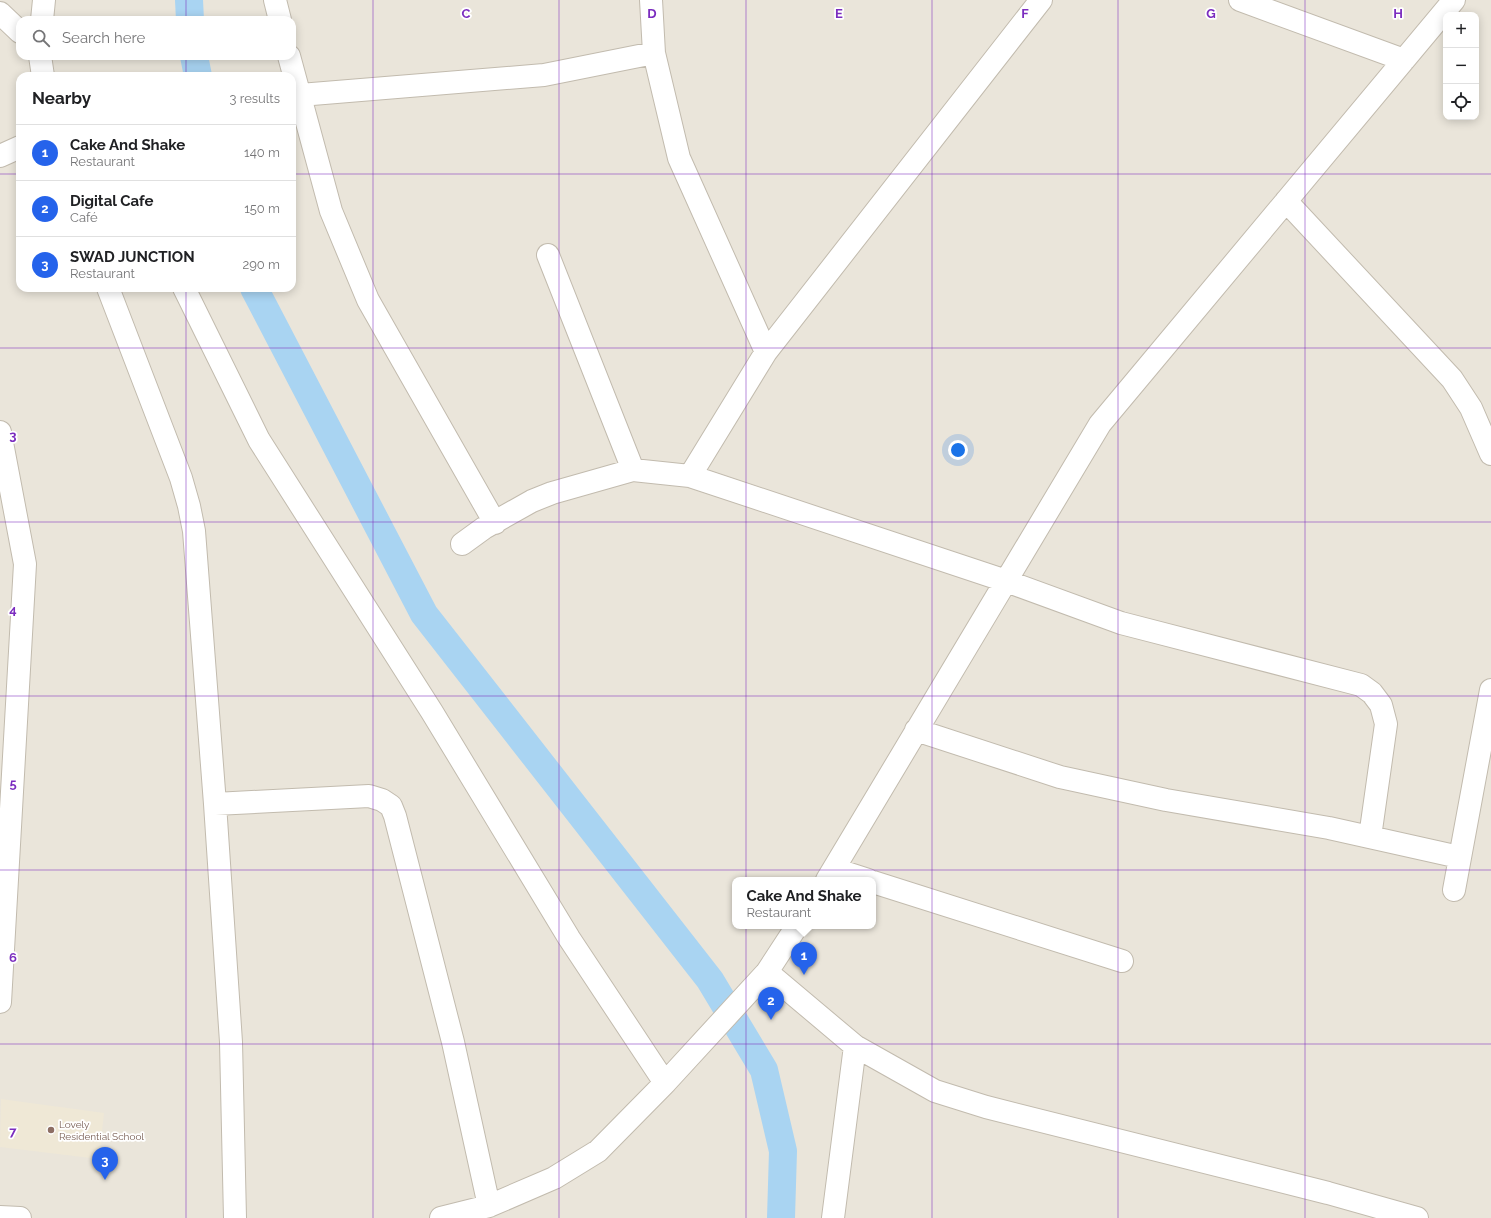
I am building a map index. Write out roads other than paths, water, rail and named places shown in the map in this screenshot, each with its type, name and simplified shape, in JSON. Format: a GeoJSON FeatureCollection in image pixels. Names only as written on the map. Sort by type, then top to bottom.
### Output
{"type":"FeatureCollection","features":[{"type":"Feature","properties":{"kind":"street"},"geometry":{"type":"LineString","coordinates":[[42,16],[44,0]]}},
{"type":"Feature","properties":{"kind":"street"},"geometry":{"type":"LineString","coordinates":[[275,0],[279,16]]}},
{"type":"Feature","properties":{"kind":"street"},"geometry":{"type":"LineString","coordinates":[[651,0],[654,54],[679,158],[766,352]]}},
{"type":"Feature","properties":{"kind":"street"},"geometry":{"type":"LineString","coordinates":[[690,476],[766,352],[1041,0]]}},
{"type":"Feature","properties":{"kind":"street"},"geometry":{"type":"LineString","coordinates":[[1240,0],[1404,60]]}},
{"type":"Feature","properties":{"kind":"street"},"geometry":{"type":"LineString","coordinates":[[845,877],[830,875],[1100,424],[1454,0]]}},
{"type":"Feature","properties":{"kind":"street"},"geometry":{"type":"LineString","coordinates":[[0,13],[12,28]]}},
{"type":"Feature","properties":{"kind":"street"},"geometry":{"type":"LineString","coordinates":[[300,95],[544,75],[654,54]]}},
{"type":"Feature","properties":{"kind":"street"},"geometry":{"type":"LineString","coordinates":[[290,60],[294,72]]}},
{"type":"Feature","properties":{"kind":"street"},"geometry":{"type":"LineString","coordinates":[[296,81],[331,211],[368,300],[495,523]]}},
{"type":"Feature","properties":{"kind":"street"},"geometry":{"type":"LineString","coordinates":[[0,156],[16,149]]}},
{"type":"Feature","properties":{"kind":"street"},"geometry":{"type":"LineString","coordinates":[[1286,201],[1452,379],[1471,408],[1491,454]]}},
{"type":"Feature","properties":{"kind":"street"},"geometry":{"type":"LineString","coordinates":[[548,255],[633,470]]}},
{"type":"Feature","properties":{"kind":"street"},"geometry":{"type":"LineString","coordinates":[[110,292],[181,478],[194,530],[231,1042],[235,1218]]}},
{"type":"Feature","properties":{"kind":"street"},"geometry":{"type":"LineString","coordinates":[[186,292],[259,440],[432,712],[569,938],[665,1083]]}},
{"type":"Feature","properties":{"kind":"street"},"geometry":{"type":"LineString","coordinates":[[0,432],[25,564],[0,1002]]}},
{"type":"Feature","properties":{"kind":"street"},"geometry":{"type":"LineString","coordinates":[[462,544],[532,501],[552,493],[633,470],[690,476],[1006,582],[1121,623],[1361,686],[1372,693],[1381,705],[1386,724],[1370,837]]}},
{"type":"Feature","properties":{"kind":"street"},"geometry":{"type":"LineString","coordinates":[[1454,890],[1490,698]]}},
{"type":"Feature","properties":{"kind":"street"},"geometry":{"type":"LineString","coordinates":[[916,730],[1060,777],[1166,800],[1329,828],[1459,857]]}},
{"type":"Feature","properties":{"kind":"street"},"geometry":{"type":"LineString","coordinates":[[215,804],[369,796],[382,800],[392,806],[453,1042],[489,1206]]}},
{"type":"Feature","properties":{"kind":"street"},"geometry":{"type":"LineString","coordinates":[[876,883],[1122,961]]}},
{"type":"Feature","properties":{"kind":"street"},"geometry":{"type":"LineString","coordinates":[[441,1218],[489,1206],[554,1178],[598,1151],[665,1083],[768,972],[795,929]]}},
{"type":"Feature","properties":{"kind":"street"},"geometry":{"type":"LineString","coordinates":[[768,972],[855,1046],[935,1091],[986,1107],[1417,1218]]}},
{"type":"Feature","properties":{"kind":"street"},"geometry":{"type":"LineString","coordinates":[[833,1218],[855,1046]]}},
{"type":"Feature","properties":{"kind":"street"},"geometry":{"type":"LineString","coordinates":[[0,1217],[20,1218]]}},
{"type":"Feature","properties":{"kind":"waterway"},"geometry":{"type":"LineString","coordinates":[[189,0],[190,16]]}},
{"type":"Feature","properties":{"kind":"waterway"},"geometry":{"type":"LineString","coordinates":[[195,60],[197,72]]}},
{"type":"Feature","properties":{"kind":"waterway"},"geometry":{"type":"LineString","coordinates":[[256,292],[424,614],[710,980],[764,1070],[783,1151],[781,1218]]}},
{"type":"Feature","properties":{"kind":"place","name":"Cake And Shake"},"geometry":{"type":"Point","coordinates":[804,975]}},
{"type":"Feature","properties":{"kind":"place","name":"Digital Cafe"},"geometry":{"type":"Point","coordinates":[771,1020]}},
{"type":"Feature","properties":{"kind":"place","name":"Lovely Residential School"},"geometry":{"type":"Point","coordinates":[51,1130]}},
{"type":"Feature","properties":{"kind":"place","name":"SWAD JUNCTION"},"geometry":{"type":"Point","coordinates":[105,1180]}}]}
